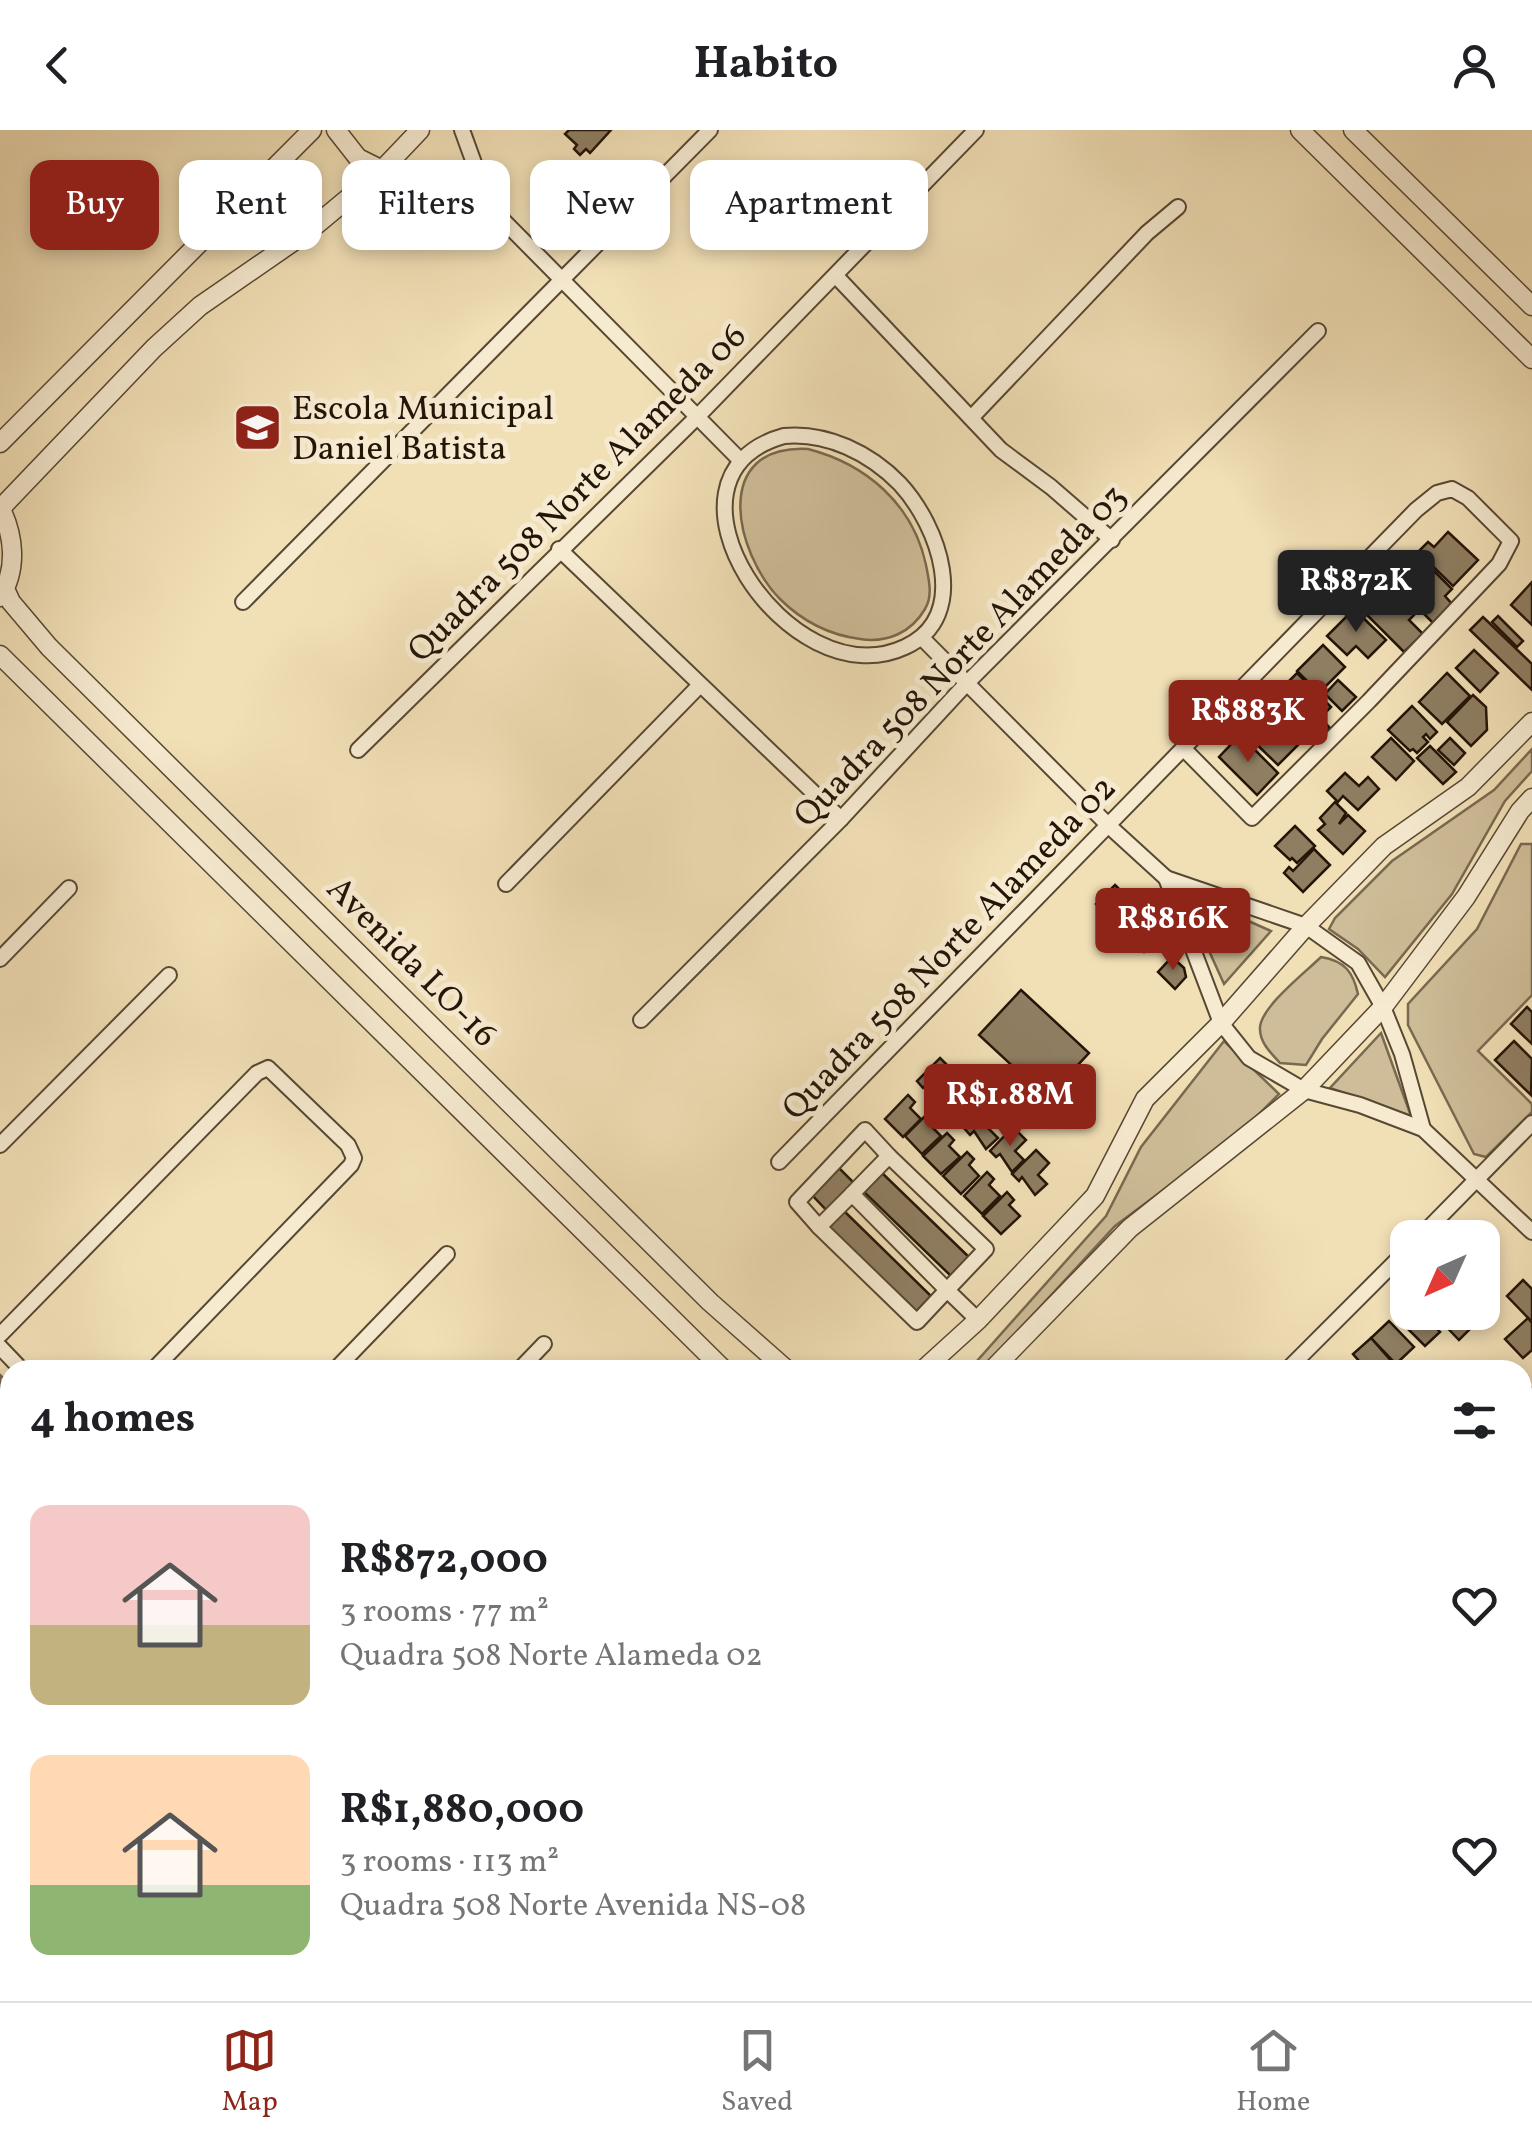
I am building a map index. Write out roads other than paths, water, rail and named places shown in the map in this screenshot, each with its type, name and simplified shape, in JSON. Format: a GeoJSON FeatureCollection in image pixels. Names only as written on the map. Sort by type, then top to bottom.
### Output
{"type":"FeatureCollection","features":[{"type":"Feature","properties":{"kind":"street"},"geometry":{"type":"LineString","coordinates":[[0,443],[312,130]]}},
{"type":"Feature","properties":{"kind":"street"},"geometry":{"type":"LineString","coordinates":[[336,130],[362,160]]}},
{"type":"Feature","properties":{"kind":"street"},"geometry":{"type":"LineString","coordinates":[[392,160],[420,130]]}},
{"type":"Feature","properties":{"kind":"street"},"geometry":{"type":"LineString","coordinates":[[462,130],[473,160]]}},
{"type":"Feature","properties":{"kind":"street"},"geometry":{"type":"LineString","coordinates":[[243,602],[710,130]]}},
{"type":"Feature","properties":{"kind":"street","name":"Quadra 508 Norte Alameda 06"},"geometry":{"type":"LineString","coordinates":[[358,750],[696,418],[976,130]]}},
{"type":"Feature","properties":{"kind":"street"},"geometry":{"type":"LineString","coordinates":[[1300,130],[1532,358]]}},
{"type":"Feature","properties":{"kind":"street"},"geometry":{"type":"LineString","coordinates":[[1354,130],[1532,306]]}},
{"type":"Feature","properties":{"kind":"street"},"geometry":{"type":"LineString","coordinates":[[3,593],[12,539],[0,507],[200,306],[342,203]]}},
{"type":"Feature","properties":{"kind":"street"},"geometry":{"type":"LineString","coordinates":[[972,417],[1148,233],[1178,207]]}},
{"type":"Feature","properties":{"kind":"street"},"geometry":{"type":"LineString","coordinates":[[510,228],[739,459]]}},
{"type":"Feature","properties":{"kind":"street"},"geometry":{"type":"LineString","coordinates":[[836,276],[1002,450],[1051,486],[1112,540]]}},
{"type":"Feature","properties":{"kind":"street","name":"Quadra 508 Norte Alameda 03"},"geometry":{"type":"LineString","coordinates":[[641,1020],[841,819],[966,684],[1318,331]]}},
{"type":"Feature","properties":{"kind":"street"},"geometry":{"type":"LineString","coordinates":[[810,436],[850,448],[899,484],[924,518],[943,578],[944,602],[922,638],[894,652],[856,653],[817,642],[767,606],[746,576],[728,525],[726,490],[739,459],[772,439],[810,436]]}},
{"type":"Feature","properties":{"kind":"street","name":"Quadra 508 Norte Alameda 02"},"geometry":{"type":"LineString","coordinates":[[779,1162],[1109,826],[1182,748],[1416,510],[1445,489],[1460,492],[1511,541],[1499,564],[1252,818],[1182,748]]}},
{"type":"Feature","properties":{"kind":"street"},"geometry":{"type":"LineString","coordinates":[[559,549],[841,819]]}},
{"type":"Feature","properties":{"kind":"street","name":"Avenida LO-16"},"geometry":{"type":"LineString","coordinates":[[3,593],[49,647],[710,1302],[775,1360]]}},
{"type":"Feature","properties":{"kind":"street"},"geometry":{"type":"LineString","coordinates":[[922,638],[1166,878],[1306,926],[1358,962],[1383,1007],[1402,1054],[1423,1129]]}},
{"type":"Feature","properties":{"kind":"street"},"geometry":{"type":"LineString","coordinates":[[0,656],[714,1360]]}},
{"type":"Feature","properties":{"kind":"street"},"geometry":{"type":"LineString","coordinates":[[506,884],[700,685]]}},
{"type":"Feature","properties":{"kind":"street"},"geometry":{"type":"LineString","coordinates":[[934,1360],[978,1320],[1095,1196],[1145,1099],[1221,1022],[1306,926],[1384,846],[1468,786],[1532,722]]}},
{"type":"Feature","properties":{"kind":"street"},"geometry":{"type":"LineString","coordinates":[[1002,1360],[1130,1228],[1304,1090],[1383,1007],[1466,896],[1532,798]]}},
{"type":"Feature","properties":{"kind":"street"},"geometry":{"type":"LineString","coordinates":[[1166,878],[1221,1022],[1249,1058],[1304,1090],[1360,1105],[1423,1129],[1532,1232]]}},
{"type":"Feature","properties":{"kind":"street"},"geometry":{"type":"LineString","coordinates":[[0,959],[70,888]]}},
{"type":"Feature","properties":{"kind":"street"},"geometry":{"type":"LineString","coordinates":[[0,1145],[169,975]]}},
{"type":"Feature","properties":{"kind":"street"},"geometry":{"type":"LineString","coordinates":[[0,1335],[256,1073],[268,1068],[348,1145],[354,1158],[163,1360]]}},
{"type":"Feature","properties":{"kind":"street"},"geometry":{"type":"LineString","coordinates":[[1436,1220],[1532,1123]]}},
{"type":"Feature","properties":{"kind":"street"},"geometry":{"type":"LineString","coordinates":[[865,1130],[986,1249],[916,1322],[819,1226],[797,1202],[865,1130]]}},
{"type":"Feature","properties":{"kind":"street"},"geometry":{"type":"LineString","coordinates":[[819,1226],[889,1156]]}},
{"type":"Feature","properties":{"kind":"street"},"geometry":{"type":"LineString","coordinates":[[852,1194],[978,1320]]}},
{"type":"Feature","properties":{"kind":"street"},"geometry":{"type":"LineString","coordinates":[[346,1360],[447,1254]]}},
{"type":"Feature","properties":{"kind":"street"},"geometry":{"type":"LineString","coordinates":[[1298,1360],[1390,1267]]}},
{"type":"Feature","properties":{"kind":"street"},"geometry":{"type":"LineString","coordinates":[[529,1360],[544,1344]]}},
{"type":"Feature","properties":{"kind":"place","name":"Escola Municipal Daniel Batista"},"geometry":{"type":"Point","coordinates":[257,427]}}]}
